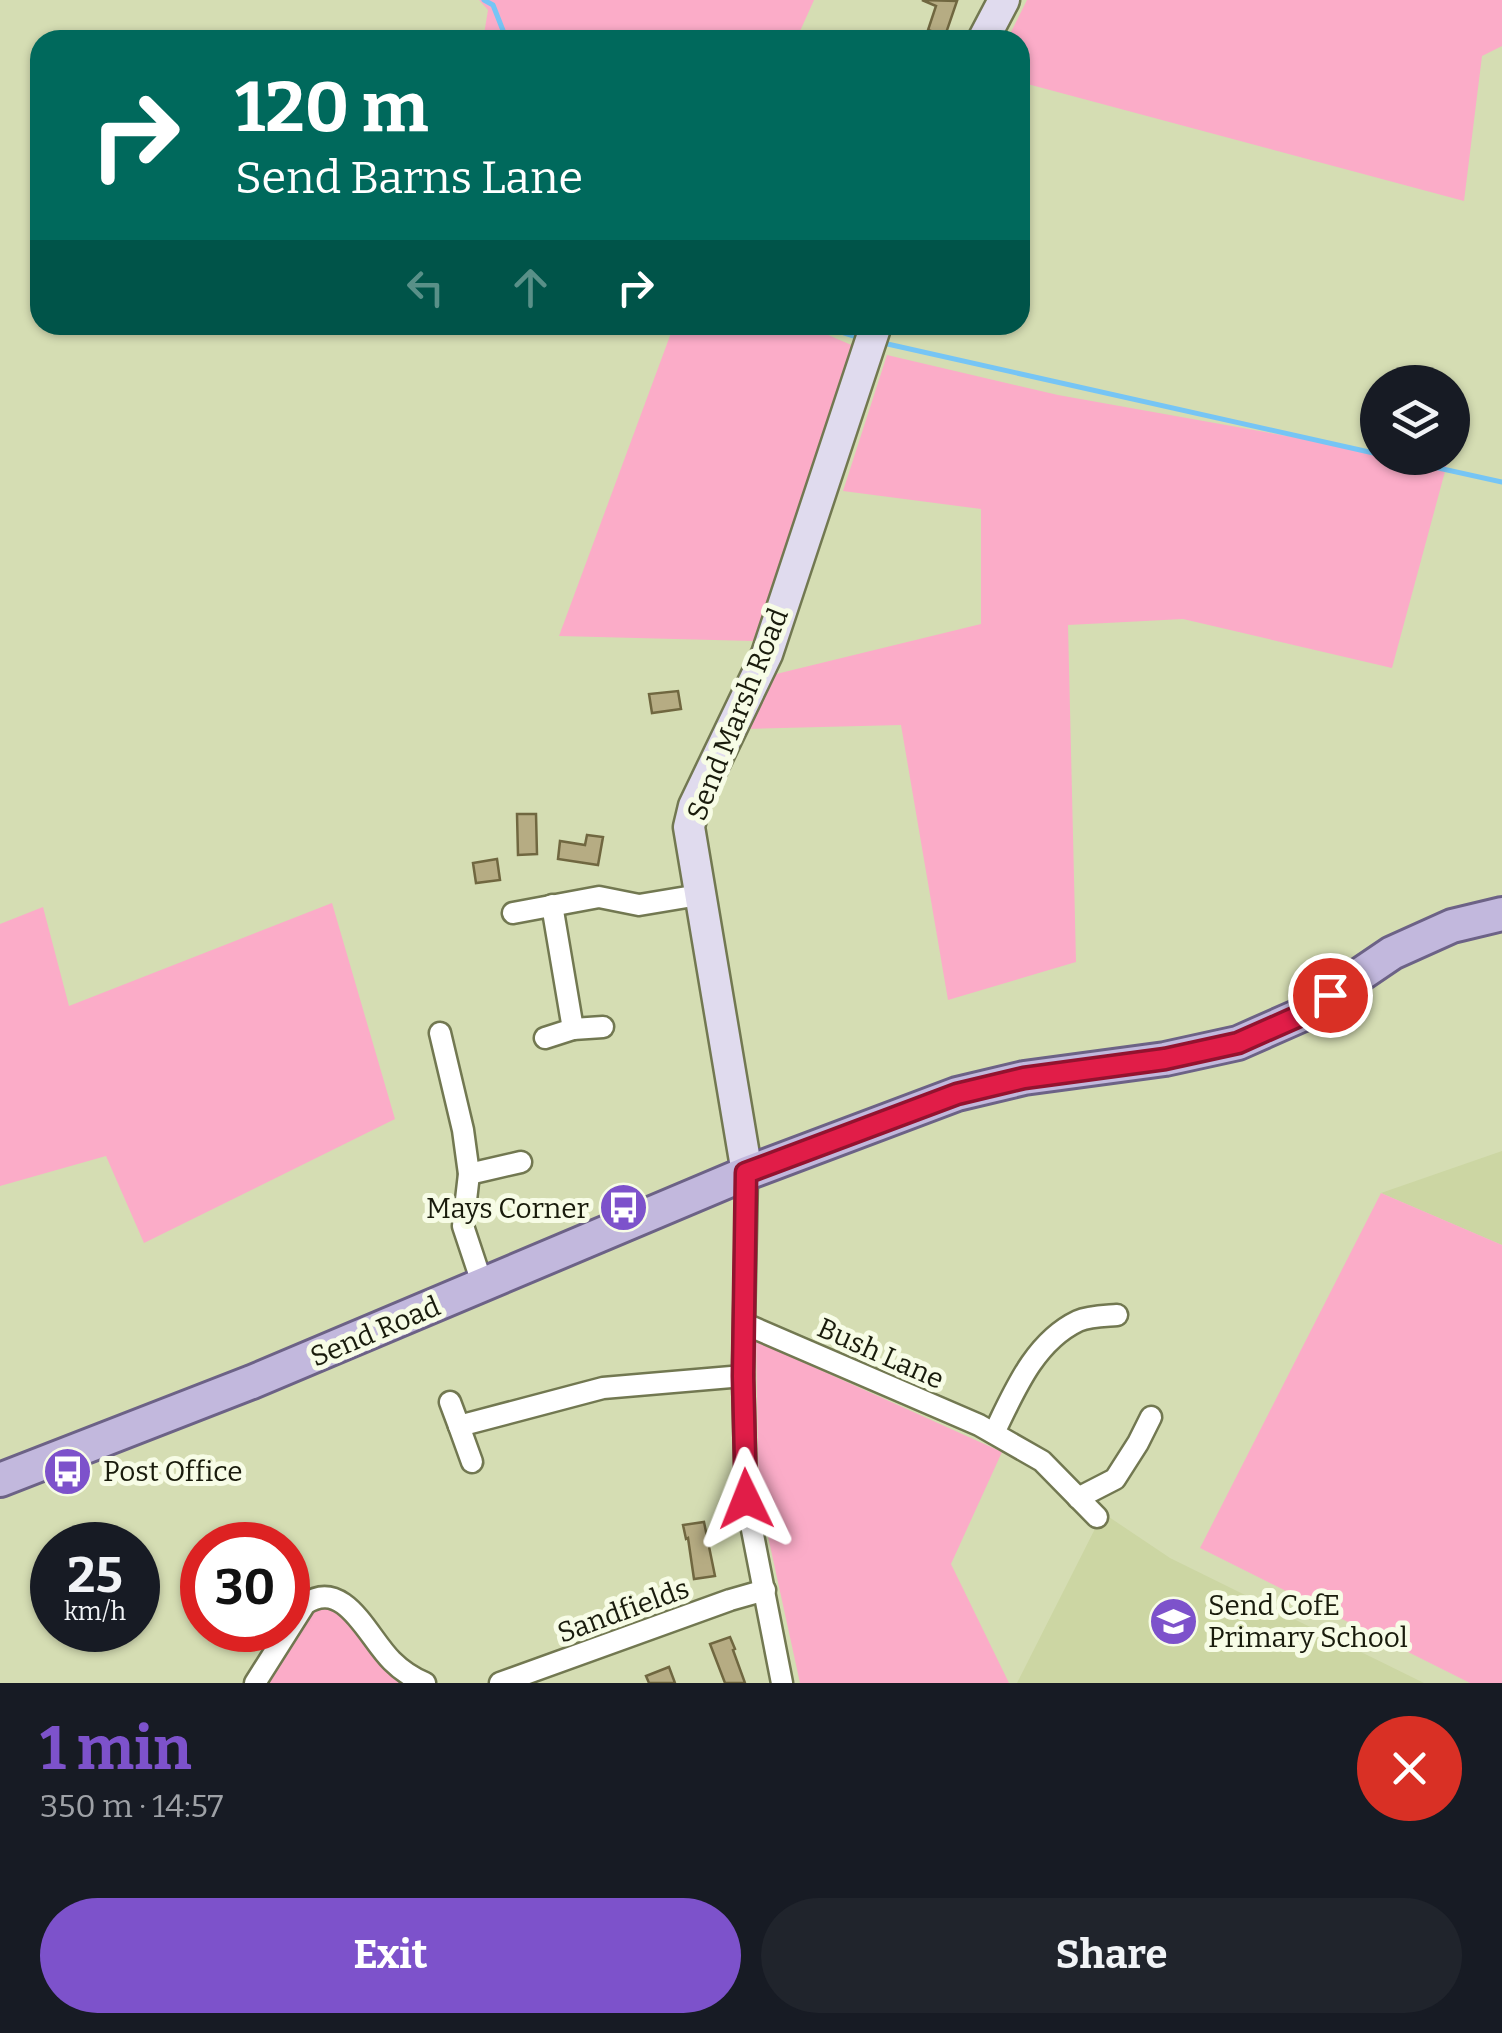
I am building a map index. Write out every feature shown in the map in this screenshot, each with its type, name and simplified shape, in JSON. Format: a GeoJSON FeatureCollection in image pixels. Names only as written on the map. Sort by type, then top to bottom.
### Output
{"type":"FeatureCollection","features":[{"type":"Feature","properties":{"kind":"main road"},"geometry":{"type":"LineString","coordinates":[[989,30],[1004,0]]}},
{"type":"Feature","properties":{"kind":"main road","name":"Send Marsh Road"},"geometry":{"type":"LineString","coordinates":[[746,1173],[689,827],[694,806],[767,654],[873,335]]}},
{"type":"Feature","properties":{"kind":"main road","name":"Send Road"},"geometry":{"type":"LineString","coordinates":[[0,1480],[252,1382],[746,1173],[957,1094],[1024,1078],[1165,1059],[1238,1043],[1299,1016],[1392,953],[1452,926],[1502,914]]}},
{"type":"Feature","properties":{"kind":"street"},"geometry":{"type":"LineString","coordinates":[[513,913],[552,905],[602,887],[639,905],[699,895]]}},
{"type":"Feature","properties":{"kind":"street"},"geometry":{"type":"LineString","coordinates":[[552,905],[573,1029]]}},
{"type":"Feature","properties":{"kind":"street"},"geometry":{"type":"LineString","coordinates":[[545,1038],[573,1029],[604,1028]]}},
{"type":"Feature","properties":{"kind":"street"},"geometry":{"type":"LineString","coordinates":[[440,1033],[469,1174],[463,1226],[483,1286]]}},
{"type":"Feature","properties":{"kind":"street"},"geometry":{"type":"LineString","coordinates":[[469,1174],[521,1162]]}},
{"type":"Feature","properties":{"kind":"street"},"geometry":{"type":"LineString","coordinates":[[746,1173],[746,1499],[782,1683]]}},
{"type":"Feature","properties":{"kind":"street"},"geometry":{"type":"LineString","coordinates":[[994,1433],[1022,1378],[1050,1341],[1080,1320],[1117,1314]]}},
{"type":"Feature","properties":{"kind":"street","name":"Bush Lane"},"geometry":{"type":"LineString","coordinates":[[744,1324],[994,1433],[1042,1461],[1097,1517]]}},
{"type":"Feature","properties":{"kind":"street"},"geometry":{"type":"LineString","coordinates":[[459,1426],[603,1388],[743,1376]]}},
{"type":"Feature","properties":{"kind":"street"},"geometry":{"type":"LineString","coordinates":[[450,1402],[472,1462]]}},
{"type":"Feature","properties":{"kind":"street"},"geometry":{"type":"LineString","coordinates":[[1078,1498],[1116,1479],[1150,1417]]}},
{"type":"Feature","properties":{"kind":"street","name":"Sandfields"},"geometry":{"type":"LineString","coordinates":[[500,1683],[765,1590]]}},
{"type":"Feature","properties":{"kind":"street"},"geometry":{"type":"LineString","coordinates":[[255,1683],[305,1604],[315,1597],[331,1596],[345,1603],[390,1660],[425,1683]]}},
{"type":"Feature","properties":{"kind":"shaded area"},"geometry":{"type":"Polygon","coordinates":[[[479,0],[814,0],[800,30],[485,30],[488,10],[479,0]]]}},
{"type":"Feature","properties":{"kind":"shaded area"},"geometry":{"type":"Polygon","coordinates":[[[1027,0],[1502,0],[1502,46],[1482,56],[1464,201],[1030,85],[1030,30],[1012,30],[1027,0]]]}},
{"type":"Feature","properties":{"kind":"shaded area"},"geometry":{"type":"Polygon","coordinates":[[[670,335],[828,335],[856,347],[753,641],[559,636],[670,335]]]}},
{"type":"Feature","properties":{"kind":"shaded area"},"geometry":{"type":"Polygon","coordinates":[[[887,355],[1058,395],[1360,449],[1360,475],[1444,475],[1392,668],[1183,619],[1068,625],[1076,962],[948,1000],[901,725],[746,729],[772,675],[981,624],[981,509],[843,491],[887,355]]]}},
{"type":"Feature","properties":{"kind":"shaded area"},"geometry":{"type":"Polygon","coordinates":[[[332,903],[395,1119],[144,1243],[106,1156],[0,1186],[0,924],[43,907],[69,1006],[332,903]]]}},
{"type":"Feature","properties":{"kind":"shaded area"},"geometry":{"type":"Polygon","coordinates":[[[1502,1151],[1502,1245],[1381,1193],[1502,1151]]]}},
{"type":"Feature","properties":{"kind":"shaded area"},"geometry":{"type":"Polygon","coordinates":[[[1381,1193],[1502,1245],[1502,1683],[1470,1683],[1200,1548],[1381,1193]]]}},
{"type":"Feature","properties":{"kind":"shaded area"},"geometry":{"type":"Polygon","coordinates":[[[756,1341],[1002,1452],[951,1564],[1009,1683],[800,1683],[759,1495],[756,1341]]]}},
{"type":"Feature","properties":{"kind":"shaded area","name":"Send CofE Primary School"},"geometry":{"type":"Polygon","coordinates":[[[1103,1513],[1170,1558],[1424,1683],[1017,1683],[1103,1513]]]}},
{"type":"Feature","properties":{"kind":"shaded area"},"geometry":{"type":"Polygon","coordinates":[[[326,1604],[337,1612],[405,1683],[269,1683],[289,1652],[310,1652],[310,1613],[326,1604]]]}},
{"type":"Feature","properties":{"kind":"building"},"geometry":{"type":"Polygon","coordinates":[[[922,0],[957,1],[947,30],[928,30],[936,6],[922,0]]]}},
{"type":"Feature","properties":{"kind":"building"},"geometry":{"type":"Polygon","coordinates":[[[678,691],[681,709],[652,713],[649,694],[678,691]]]}},
{"type":"Feature","properties":{"kind":"building"},"geometry":{"type":"Polygon","coordinates":[[[517,814],[536,814],[537,854],[518,855],[517,814]]]}},
{"type":"Feature","properties":{"kind":"building"},"geometry":{"type":"Polygon","coordinates":[[[587,835],[603,837],[598,865],[558,859],[560,841],[585,845],[587,835]]]}},
{"type":"Feature","properties":{"kind":"building"},"geometry":{"type":"Polygon","coordinates":[[[497,859],[500,880],[476,883],[473,863],[497,859]]]}},
{"type":"Feature","properties":{"kind":"building"},"geometry":{"type":"Polygon","coordinates":[[[704,1522],[715,1576],[694,1579],[683,1525],[704,1522]]]}},
{"type":"Feature","properties":{"kind":"building"},"geometry":{"type":"Polygon","coordinates":[[[730,1637],[745,1683],[725,1683],[710,1644],[730,1637]]]}},
{"type":"Feature","properties":{"kind":"building"},"geometry":{"type":"Polygon","coordinates":[[[669,1667],[675,1683],[649,1683],[646,1676],[669,1667]]]}},
{"type":"Feature","properties":{"kind":"waterway"},"geometry":{"type":"LineString","coordinates":[[484,0],[493,5],[503,30]]}},
{"type":"Feature","properties":{"kind":"waterway"},"geometry":{"type":"LineString","coordinates":[[851,335],[860,338]]}},
{"type":"Feature","properties":{"kind":"waterway"},"geometry":{"type":"LineString","coordinates":[[883,343],[1360,450]]}},
{"type":"Feature","properties":{"kind":"waterway"},"geometry":{"type":"LineString","coordinates":[[1470,475],[1502,482]]}},
{"type":"Feature","properties":{"kind":"place","name":"Mays Corner"},"geometry":{"type":"Point","coordinates":[624,1208]}},
{"type":"Feature","properties":{"kind":"place","name":"Post Office"},"geometry":{"type":"Point","coordinates":[68,1471]}},
{"type":"Feature","properties":{"kind":"place","name":"Send CofE Primary School"},"geometry":{"type":"Point","coordinates":[1173,1621]}},
{"type":"Feature","properties":{"kind":"route"},"geometry":{"type":"LineString","coordinates":[[746,1499],[746,1173],[957,1094],[1024,1078],[1165,1059],[1238,1043],[1299,1016],[1330,995]]}}]}
